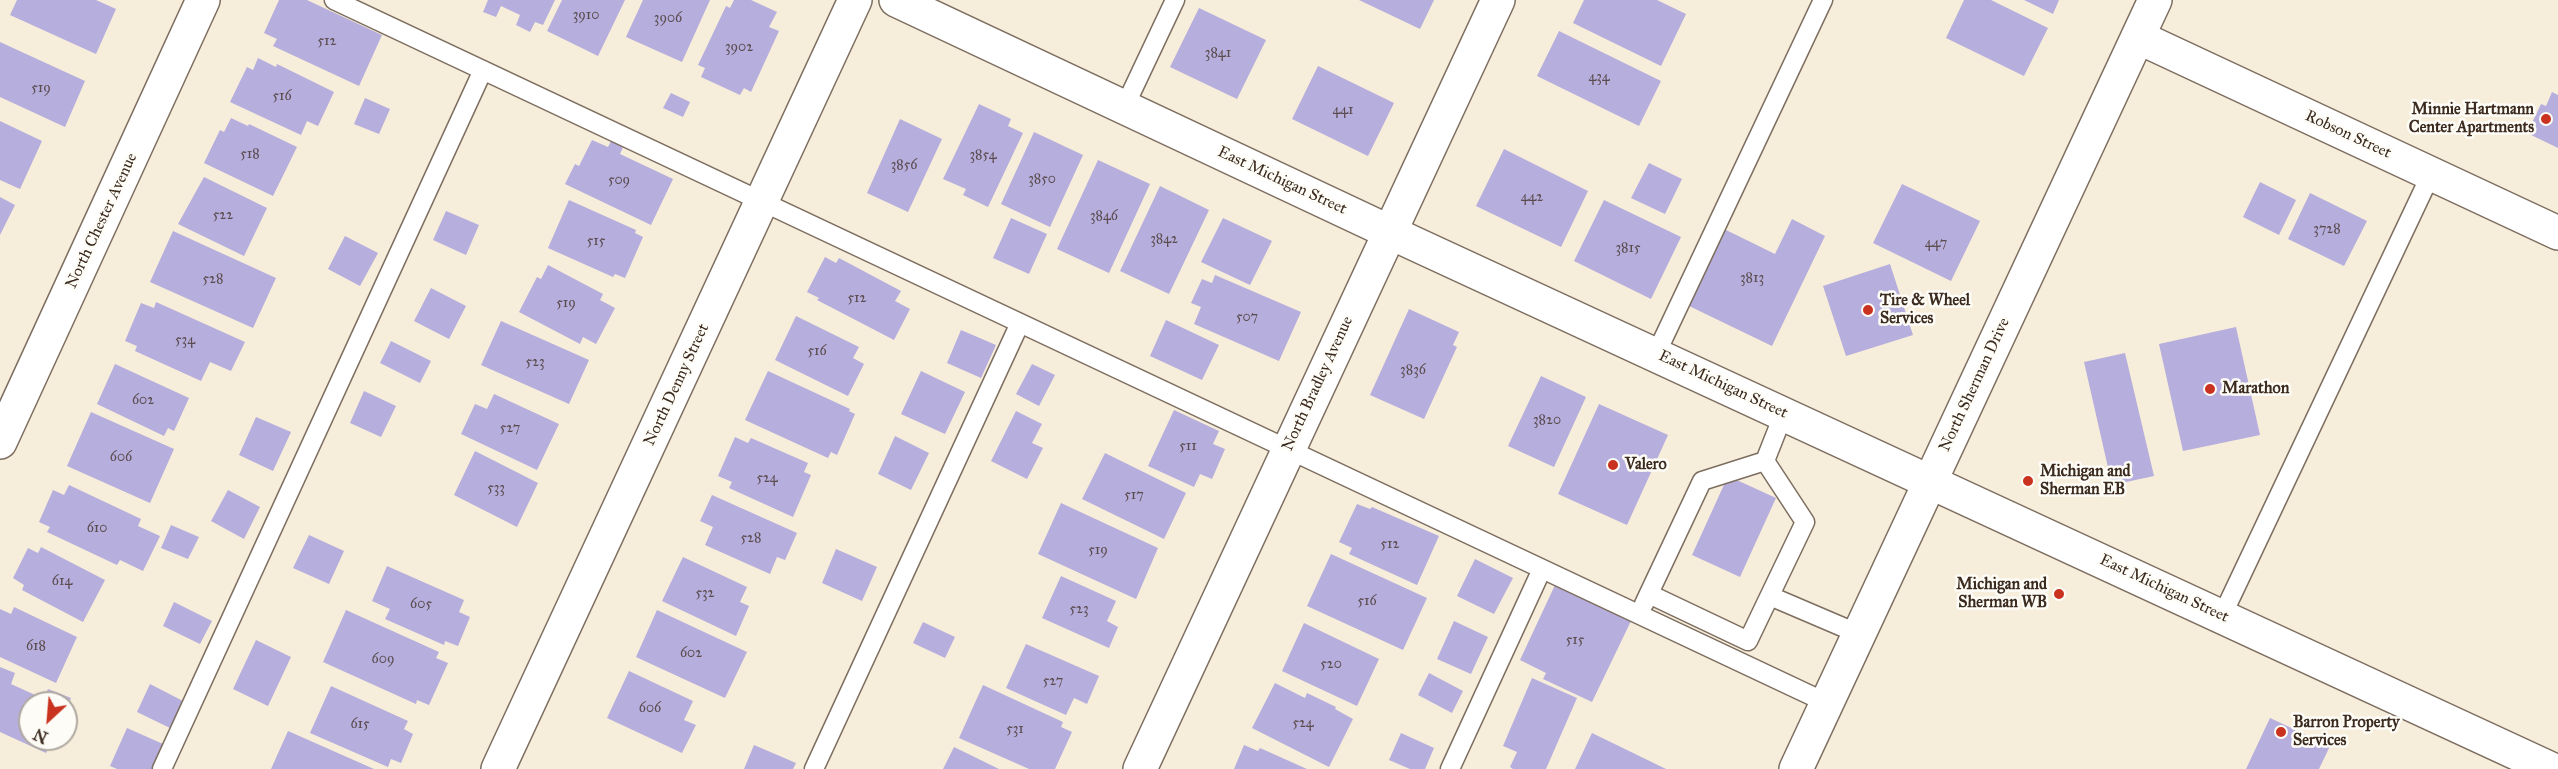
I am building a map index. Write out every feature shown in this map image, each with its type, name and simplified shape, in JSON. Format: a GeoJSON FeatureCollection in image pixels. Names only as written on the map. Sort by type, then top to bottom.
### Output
{"type":"FeatureCollection","features":[{"type":"Feature","properties":{"kind":"main road","name":"North Chester Avenue"},"geometry":{"type":"LineString","coordinates":[[0,442],[203,0]]}},
{"type":"Feature","properties":{"kind":"main road","name":"North Denny Street"},"geometry":{"type":"LineString","coordinates":[[498,769],[855,0]]}},
{"type":"Feature","properties":{"kind":"main road","name":"East Michigan Street"},"geometry":{"type":"LineString","coordinates":[[896,0],[1124,108],[2551,769]]}},
{"type":"Feature","properties":{"kind":"main road","name":"North Bradley Avenue"},"geometry":{"type":"LineString","coordinates":[[1140,769],[1498,0]]}},
{"type":"Feature","properties":{"kind":"main road","name":"North Sherman Drive"},"geometry":{"type":"LineString","coordinates":[[1796,769],[2155,0]]}},
{"type":"Feature","properties":{"kind":"main road","name":"Robson Street"},"geometry":{"type":"LineString","coordinates":[[2138,37],[2558,233]]}},
{"type":"Feature","properties":{"kind":"lane"},"geometry":{"type":"LineString","coordinates":[[334,0],[1827,703]]}},
{"type":"Feature","properties":{"kind":"lane"},"geometry":{"type":"LineString","coordinates":[[1124,108],[1175,0]]}},
{"type":"Feature","properties":{"kind":"lane"},"geometry":{"type":"LineString","coordinates":[[1656,354],[1823,0]]}},
{"type":"Feature","properties":{"kind":"lane"},"geometry":{"type":"LineString","coordinates":[[162,769],[483,70]]}},
{"type":"Feature","properties":{"kind":"lane"},"geometry":{"type":"LineString","coordinates":[[2222,616],[2431,174]]}},
{"type":"Feature","properties":{"kind":"lane"},"geometry":{"type":"LineString","coordinates":[[814,769],[1020,323]]}},
{"type":"Feature","properties":{"kind":"lane"},"geometry":{"type":"LineString","coordinates":[[1765,461],[1784,413]]}},
{"type":"Feature","properties":{"kind":"lane"},"geometry":{"type":"LineString","coordinates":[[1640,614],[1702,481],[1765,461]]}},
{"type":"Feature","properties":{"kind":"lane"},"geometry":{"type":"LineString","coordinates":[[1739,661],[1805,522],[1765,461]]}},
{"type":"Feature","properties":{"kind":"lane"},"geometry":{"type":"LineString","coordinates":[[1450,769],[1542,569]]}},
{"type":"Feature","properties":{"kind":"lane"},"geometry":{"type":"LineString","coordinates":[[1649,594],[1748,641]]}},
{"type":"Feature","properties":{"kind":"lane"},"geometry":{"type":"LineString","coordinates":[[1770,596],[1859,634]]}},
{"type":"Feature","properties":{"kind":"building"},"geometry":{"type":"Polygon","coordinates":[[[17,0],[96,0],[116,9],[96,54],[10,15],[17,0]]]}},
{"type":"Feature","properties":{"kind":"building"},"geometry":{"type":"Polygon","coordinates":[[[279,0],[307,0],[382,35],[359,86],[273,46],[277,39],[264,33],[279,0]]]}},
{"type":"Feature","properties":{"kind":"building"},"geometry":{"type":"Polygon","coordinates":[[[488,0],[555,0],[543,25],[535,22],[530,32],[516,25],[520,15],[501,6],[496,17],[483,12],[488,0]]]}},
{"type":"Feature","properties":{"kind":"building"},"geometry":{"type":"Polygon","coordinates":[[[562,0],[625,0],[598,56],[547,31],[562,0]]]}},
{"type":"Feature","properties":{"kind":"building"},"geometry":{"type":"Polygon","coordinates":[[[643,0],[710,0],[682,62],[626,37],[643,0]]]}},
{"type":"Feature","properties":{"kind":"building"},"geometry":{"type":"Polygon","coordinates":[[[734,0],[751,0],[777,12],[769,27],[779,31],[751,92],[744,88],[740,95],[701,77],[705,68],[698,65],[726,6],[730,8],[734,0]]]}},
{"type":"Feature","properties":{"kind":"building"},"geometry":{"type":"Polygon","coordinates":[[[1359,0],[1434,0],[1420,29],[1359,0]]]}},
{"type":"Feature","properties":{"kind":"building"},"geometry":{"type":"Polygon","coordinates":[[[1584,0],[1657,0],[1686,14],[1661,66],[1573,23],[1584,0]]]}},
{"type":"Feature","properties":{"kind":"building"},"geometry":{"type":"Polygon","coordinates":[[[1964,0],[1991,0],[2048,28],[2024,76],[1946,38],[1964,0]]]}},
{"type":"Feature","properties":{"kind":"building"},"geometry":{"type":"Polygon","coordinates":[[[2024,0],[2059,0],[2053,14],[2024,0]]]}},
{"type":"Feature","properties":{"kind":"building"},"geometry":{"type":"Polygon","coordinates":[[[1199,8],[1266,40],[1237,99],[1170,67],[1199,8]]]}},
{"type":"Feature","properties":{"kind":"building"},"geometry":{"type":"Polygon","coordinates":[[[1559,31],[1661,81],[1639,126],[1537,76],[1559,31]]]}},
{"type":"Feature","properties":{"kind":"building"},"geometry":{"type":"Polygon","coordinates":[[[0,42],[85,81],[65,127],[0,97],[0,42]]]}},
{"type":"Feature","properties":{"kind":"building"},"geometry":{"type":"Polygon","coordinates":[[[258,58],[276,67],[277,64],[334,92],[318,126],[307,121],[301,135],[230,102],[247,67],[253,70],[258,58]]]}},
{"type":"Feature","properties":{"kind":"building"},"geometry":{"type":"Polygon","coordinates":[[[1318,66],[1394,103],[1368,156],[1292,119],[1318,66]]]}},
{"type":"Feature","properties":{"kind":"building","name":"Minnie Hartmann Center Apartments"},"geometry":{"type":"Polygon","coordinates":[[[2552,92],[2558,95],[2558,148],[2527,133],[2541,104],[2546,106],[2552,92]]]}},
{"type":"Feature","properties":{"kind":"building"},"geometry":{"type":"Polygon","coordinates":[[[671,93],[690,102],[683,117],[663,108],[671,93]]]}},
{"type":"Feature","properties":{"kind":"building"},"geometry":{"type":"Polygon","coordinates":[[[365,98],[390,109],[379,134],[354,124],[365,98]]]}},
{"type":"Feature","properties":{"kind":"building"},"geometry":{"type":"Polygon","coordinates":[[[979,104],[1011,119],[1008,126],[1023,133],[988,207],[963,195],[966,189],[943,179],[979,104]]]}},
{"type":"Feature","properties":{"kind":"building"},"geometry":{"type":"Polygon","coordinates":[[[231,118],[297,147],[273,196],[204,163],[220,130],[224,132],[231,118]]]}},
{"type":"Feature","properties":{"kind":"building"},"geometry":{"type":"Polygon","coordinates":[[[900,119],[942,139],[908,212],[867,193],[900,119]]]}},
{"type":"Feature","properties":{"kind":"building"},"geometry":{"type":"Polygon","coordinates":[[[0,121],[42,141],[20,189],[0,180],[0,121]]]}},
{"type":"Feature","properties":{"kind":"building"},"geometry":{"type":"Polygon","coordinates":[[[1034,132],[1083,155],[1050,227],[1001,204],[1034,132]]]}},
{"type":"Feature","properties":{"kind":"building"},"geometry":{"type":"Polygon","coordinates":[[[612,139],[624,145],[620,154],[673,179],[651,225],[565,184],[575,164],[579,166],[592,140],[608,147],[612,139]]]}},
{"type":"Feature","properties":{"kind":"building"},"geometry":{"type":"Polygon","coordinates":[[[1504,149],[1588,191],[1561,247],[1476,206],[1504,149]]]}},
{"type":"Feature","properties":{"kind":"building"},"geometry":{"type":"Polygon","coordinates":[[[1098,160],[1150,184],[1109,273],[1057,249],[1098,160]]]}},
{"type":"Feature","properties":{"kind":"building"},"geometry":{"type":"Polygon","coordinates":[[[1649,163],[1682,179],[1665,214],[1631,198],[1649,163]]]}},
{"type":"Feature","properties":{"kind":"building"},"geometry":{"type":"Polygon","coordinates":[[[204,177],[267,208],[244,256],[178,224],[204,177]]]}},
{"type":"Feature","properties":{"kind":"building"},"geometry":{"type":"Polygon","coordinates":[[[2260,182],[2296,200],[2279,235],[2243,217],[2260,182]]]}},
{"type":"Feature","properties":{"kind":"building"},"geometry":{"type":"Polygon","coordinates":[[[1902,184],[1980,221],[1951,281],[1873,243],[1902,184]]]}},
{"type":"Feature","properties":{"kind":"building"},"geometry":{"type":"Polygon","coordinates":[[[1160,186],[1209,210],[1169,294],[1120,271],[1160,186]]]}},
{"type":"Feature","properties":{"kind":"building"},"geometry":{"type":"Polygon","coordinates":[[[2310,193],[2367,221],[2344,266],[2288,239],[2310,193]]]}},
{"type":"Feature","properties":{"kind":"building"},"geometry":{"type":"Polygon","coordinates":[[[0,197],[15,205],[0,235],[0,197]]]}},
{"type":"Feature","properties":{"kind":"building"},"geometry":{"type":"Polygon","coordinates":[[[569,200],[636,230],[635,233],[643,237],[625,278],[615,274],[613,277],[548,248],[569,200]]]}},
{"type":"Feature","properties":{"kind":"building"},"geometry":{"type":"Polygon","coordinates":[[[1604,200],[1681,237],[1651,299],[1574,261],[1604,200]]]}},
{"type":"Feature","properties":{"kind":"building"},"geometry":{"type":"Polygon","coordinates":[[[446,211],[479,225],[466,255],[433,240],[446,211]]]}},
{"type":"Feature","properties":{"kind":"building"},"geometry":{"type":"Polygon","coordinates":[[[1011,218],[1047,234],[1029,274],[993,258],[1011,218]]]}},
{"type":"Feature","properties":{"kind":"building"},"geometry":{"type":"Polygon","coordinates":[[[1223,218],[1272,241],[1250,285],[1201,262],[1223,218]]]}},
{"type":"Feature","properties":{"kind":"building"},"geometry":{"type":"Polygon","coordinates":[[[1792,219],[1825,236],[1772,346],[1687,305],[1724,229],[1775,254],[1792,219]]]}},
{"type":"Feature","properties":{"kind":"building"},"geometry":{"type":"Polygon","coordinates":[[[173,231],[276,278],[253,328],[150,282],[173,231]]]}},
{"type":"Feature","properties":{"kind":"building"},"geometry":{"type":"Polygon","coordinates":[[[345,236],[378,253],[360,286],[328,269],[345,236]]]}},
{"type":"Feature","properties":{"kind":"building"},"geometry":{"type":"Polygon","coordinates":[[[825,257],[836,263],[839,258],[901,291],[895,301],[910,309],[894,340],[817,300],[819,298],[807,292],[825,257]]]}},
{"type":"Feature","properties":{"kind":"building","name":"Tire & Wheel Services"},"geometry":{"type":"Polygon","coordinates":[[[1890,264],[1913,335],[1846,356],[1823,286],[1890,264]]]}},
{"type":"Feature","properties":{"kind":"building"},"geometry":{"type":"Polygon","coordinates":[[[548,265],[603,294],[600,300],[615,308],[596,344],[583,337],[580,344],[519,312],[537,277],[541,279],[548,265]]]}},
{"type":"Feature","properties":{"kind":"building"},"geometry":{"type":"Polygon","coordinates":[[[1215,275],[1301,312],[1279,361],[1194,324],[1201,307],[1191,303],[1202,279],[1212,283],[1215,275]]]}},
{"type":"Feature","properties":{"kind":"building"},"geometry":{"type":"Polygon","coordinates":[[[431,288],[466,306],[449,339],[414,321],[431,288]]]}},
{"type":"Feature","properties":{"kind":"building"},"geometry":{"type":"Polygon","coordinates":[[[156,302],[245,342],[231,371],[210,362],[201,381],[135,351],[137,346],[125,341],[141,303],[154,308],[156,302]]]}},
{"type":"Feature","properties":{"kind":"building"},"geometry":{"type":"Polygon","coordinates":[[[1409,309],[1459,332],[1453,345],[1457,347],[1424,419],[1370,395],[1409,309]]]}},
{"type":"Feature","properties":{"kind":"building"},"geometry":{"type":"Polygon","coordinates":[[[796,316],[859,347],[853,358],[864,364],[848,396],[775,360],[796,316]]]}},
{"type":"Feature","properties":{"kind":"building"},"geometry":{"type":"Polygon","coordinates":[[[1166,320],[1219,345],[1202,380],[1150,356],[1166,320]]]}},
{"type":"Feature","properties":{"kind":"building"},"geometry":{"type":"Polygon","coordinates":[[[501,321],[589,360],[569,404],[481,365],[501,321]]]}},
{"type":"Feature","properties":{"kind":"building","name":"Marathon"},"geometry":{"type":"Polygon","coordinates":[[[2236,327],[2260,435],[2183,451],[2159,344],[2236,327]]]}},
{"type":"Feature","properties":{"kind":"building"},"geometry":{"type":"Polygon","coordinates":[[[961,330],[996,345],[981,378],[947,363],[961,330]]]}},
{"type":"Feature","properties":{"kind":"building"},"geometry":{"type":"Polygon","coordinates":[[[391,341],[431,361],[420,383],[380,363],[391,341]]]}},
{"type":"Feature","properties":{"kind":"building"},"geometry":{"type":"Polygon","coordinates":[[[2125,353],[2154,476],[2112,485],[2084,362],[2125,353]]]}},
{"type":"Feature","properties":{"kind":"building"},"geometry":{"type":"Polygon","coordinates":[[[115,364],[189,398],[174,431],[168,428],[164,436],[97,404],[115,364]]]}},
{"type":"Feature","properties":{"kind":"building"},"geometry":{"type":"Polygon","coordinates":[[[1032,364],[1055,375],[1039,406],[1016,394],[1032,364]]]}},
{"type":"Feature","properties":{"kind":"building"},"geometry":{"type":"Polygon","coordinates":[[[768,371],[850,409],[849,411],[855,414],[837,455],[831,452],[828,458],[745,420],[768,371]]]}},
{"type":"Feature","properties":{"kind":"building"},"geometry":{"type":"Polygon","coordinates":[[[921,371],[965,392],[945,434],[901,414],[921,371]]]}},
{"type":"Feature","properties":{"kind":"building"},"geometry":{"type":"Polygon","coordinates":[[[1541,376],[1586,397],[1554,467],[1508,446],[1541,376]]]}},
{"type":"Feature","properties":{"kind":"building"},"geometry":{"type":"Polygon","coordinates":[[[364,391],[396,406],[381,437],[350,423],[364,391]]]}},
{"type":"Feature","properties":{"kind":"building"},"geometry":{"type":"Polygon","coordinates":[[[494,394],[559,424],[537,470],[461,434],[475,404],[487,409],[494,394]]]}},
{"type":"Feature","properties":{"kind":"building","name":"Valero"},"geometry":{"type":"Polygon","coordinates":[[[1599,404],[1668,435],[1627,525],[1558,494],[1599,404]]]}},
{"type":"Feature","properties":{"kind":"building"},"geometry":{"type":"Polygon","coordinates":[[[1174,410],[1219,431],[1213,444],[1225,449],[1212,479],[1200,474],[1194,487],[1148,466],[1174,410]]]}},
{"type":"Feature","properties":{"kind":"building"},"geometry":{"type":"Polygon","coordinates":[[[1016,411],[1042,424],[1032,443],[1043,448],[1027,479],[991,461],[1016,411]]]}},
{"type":"Feature","properties":{"kind":"building"},"geometry":{"type":"Polygon","coordinates":[[[91,412],[174,449],[150,503],[67,466],[91,412]]]}},
{"type":"Feature","properties":{"kind":"building"},"geometry":{"type":"Polygon","coordinates":[[[256,417],[291,432],[273,471],[239,455],[256,417]]]}},
{"type":"Feature","properties":{"kind":"building"},"geometry":{"type":"Polygon","coordinates":[[[895,436],[929,453],[911,490],[878,474],[895,436]]]}},
{"type":"Feature","properties":{"kind":"building"},"geometry":{"type":"Polygon","coordinates":[[[735,437],[748,443],[751,438],[808,463],[804,472],[811,475],[793,517],[729,488],[732,482],[718,476],[735,437]]]}},
{"type":"Feature","properties":{"kind":"building"},"geometry":{"type":"Polygon","coordinates":[[[475,451],[538,483],[517,527],[454,495],[475,451]]]}},
{"type":"Feature","properties":{"kind":"building"},"geometry":{"type":"Polygon","coordinates":[[[1105,453],[1186,493],[1164,539],[1082,499],[1105,453]]]}},
{"type":"Feature","properties":{"kind":"building"},"geometry":{"type":"Polygon","coordinates":[[[1728,476],[1776,498],[1740,577],[1692,555],[1728,476]]]}},
{"type":"Feature","properties":{"kind":"building"},"geometry":{"type":"Polygon","coordinates":[[[69,485],[141,519],[138,526],[160,536],[143,571],[120,560],[117,565],[47,532],[50,527],[39,522],[53,490],[64,495],[69,485]]]}},
{"type":"Feature","properties":{"kind":"building"},"geometry":{"type":"Polygon","coordinates":[[[228,490],[260,507],[244,539],[211,521],[228,490]]]}},
{"type":"Feature","properties":{"kind":"building"},"geometry":{"type":"Polygon","coordinates":[[[712,495],[797,533],[785,560],[777,557],[770,574],[705,545],[713,527],[700,521],[712,495]]]}},
{"type":"Feature","properties":{"kind":"building"},"geometry":{"type":"Polygon","coordinates":[[[1061,503],[1158,548],[1136,599],[1038,554],[1061,503]]]}},
{"type":"Feature","properties":{"kind":"building"},"geometry":{"type":"Polygon","coordinates":[[[1357,504],[1370,509],[1372,507],[1439,536],[1417,585],[1349,554],[1352,548],[1339,542],[1357,504]]]}},
{"type":"Feature","properties":{"kind":"building"},"geometry":{"type":"Polygon","coordinates":[[[171,525],[199,537],[188,559],[161,548],[171,525]]]}},
{"type":"Feature","properties":{"kind":"building"},"geometry":{"type":"Polygon","coordinates":[[[309,535],[344,551],[329,584],[293,568],[309,535]]]}},
{"type":"Feature","properties":{"kind":"building"},"geometry":{"type":"Polygon","coordinates":[[[41,547],[105,580],[83,622],[22,590],[24,585],[13,578],[28,548],[38,553],[41,547]]]}},
{"type":"Feature","properties":{"kind":"building"},"geometry":{"type":"Polygon","coordinates":[[[836,549],[877,567],[862,601],[822,583],[836,549]]]}},
{"type":"Feature","properties":{"kind":"building"},"geometry":{"type":"Polygon","coordinates":[[[1331,554],[1427,598],[1403,650],[1307,606],[1331,554]]]}},
{"type":"Feature","properties":{"kind":"building"},"geometry":{"type":"Polygon","coordinates":[[[683,557],[747,587],[740,602],[749,606],[736,636],[662,601],[683,557]]]}},
{"type":"Feature","properties":{"kind":"building"},"geometry":{"type":"Polygon","coordinates":[[[1475,559],[1513,578],[1494,614],[1457,596],[1475,559]]]}},
{"type":"Feature","properties":{"kind":"building"},"geometry":{"type":"Polygon","coordinates":[[[387,566],[464,600],[459,612],[470,617],[458,646],[445,641],[444,645],[385,619],[390,609],[372,601],[387,566]]]}},
{"type":"Feature","properties":{"kind":"building"},"geometry":{"type":"Polygon","coordinates":[[[1061,576],[1116,601],[1107,621],[1118,627],[1109,648],[1042,618],[1061,576]]]}},
{"type":"Feature","properties":{"kind":"building"},"geometry":{"type":"Polygon","coordinates":[[[1555,585],[1631,621],[1592,702],[1543,679],[1546,673],[1520,660],[1555,585]]]}},
{"type":"Feature","properties":{"kind":"building"},"geometry":{"type":"Polygon","coordinates":[[[174,602],[212,621],[200,644],[163,626],[174,602]]]}},
{"type":"Feature","properties":{"kind":"building"},"geometry":{"type":"Polygon","coordinates":[[[14,607],[77,637],[56,683],[0,657],[0,609],[11,614],[14,607]]]}},
{"type":"Feature","properties":{"kind":"building"},"geometry":{"type":"Polygon","coordinates":[[[346,610],[439,652],[436,658],[448,663],[429,705],[417,700],[416,704],[323,662],[346,610]]]}},
{"type":"Feature","properties":{"kind":"building"},"geometry":{"type":"Polygon","coordinates":[[[657,610],[747,652],[725,698],[636,657],[657,610]]]}},
{"type":"Feature","properties":{"kind":"building"},"geometry":{"type":"Polygon","coordinates":[[[1454,621],[1488,637],[1471,674],[1437,659],[1454,621]]]}},
{"type":"Feature","properties":{"kind":"building"},"geometry":{"type":"Polygon","coordinates":[[[923,622],[955,637],[945,658],[913,643],[923,622]]]}},
{"type":"Feature","properties":{"kind":"building"},"geometry":{"type":"Polygon","coordinates":[[[1304,623],[1379,659],[1357,706],[1282,671],[1304,623]]]}},
{"type":"Feature","properties":{"kind":"building"},"geometry":{"type":"Polygon","coordinates":[[[256,640],[291,657],[268,706],[233,689],[256,640]]]}},
{"type":"Feature","properties":{"kind":"building"},"geometry":{"type":"Polygon","coordinates":[[[1026,644],[1099,676],[1087,704],[1074,698],[1066,715],[1006,688],[1026,644]]]}},
{"type":"Feature","properties":{"kind":"building"},"geometry":{"type":"Polygon","coordinates":[[[0,667],[15,673],[11,684],[26,691],[18,691],[18,740],[0,732],[0,667]]]}},
{"type":"Feature","properties":{"kind":"building"},"geometry":{"type":"Polygon","coordinates":[[[629,671],[693,701],[684,720],[696,725],[682,753],[607,718],[629,671]]]}},
{"type":"Feature","properties":{"kind":"building"},"geometry":{"type":"Polygon","coordinates":[[[1429,673],[1463,691],[1452,713],[1418,695],[1429,673]]]}},
{"type":"Feature","properties":{"kind":"building"},"geometry":{"type":"Polygon","coordinates":[[[1532,678],[1577,698],[1546,769],[1513,769],[1510,767],[1517,752],[1503,746],[1532,678]]]}},
{"type":"Feature","properties":{"kind":"building"},"geometry":{"type":"Polygon","coordinates":[[[1275,683],[1305,698],[1307,693],[1336,707],[1335,709],[1353,719],[1329,767],[1252,728],[1275,683]]]}},
{"type":"Feature","properties":{"kind":"building"},"geometry":{"type":"Polygon","coordinates":[[[150,684],[183,701],[170,728],[137,712],[150,684]]]}},
{"type":"Feature","properties":{"kind":"building"},"geometry":{"type":"Polygon","coordinates":[[[983,685],[1063,722],[1061,727],[1072,732],[1055,769],[1029,769],[959,738],[983,685]]]}},
{"type":"Feature","properties":{"kind":"building"},"geometry":{"type":"Polygon","coordinates":[[[331,686],[408,721],[404,729],[413,734],[401,763],[391,759],[388,767],[310,733],[331,686]]]}},
{"type":"Feature","properties":{"kind":"building","name":"Barron Property Services"},"geometry":{"type":"Polygon","coordinates":[[[2270,718],[2330,746],[2319,769],[2246,769],[2270,718]]]}},
{"type":"Feature","properties":{"kind":"building"},"geometry":{"type":"Polygon","coordinates":[[[127,728],[163,744],[152,769],[117,769],[110,766],[127,728]]]}},
{"type":"Feature","properties":{"kind":"building"},"geometry":{"type":"Polygon","coordinates":[[[288,731],[374,769],[271,769],[288,731]]]}},
{"type":"Feature","properties":{"kind":"building"},"geometry":{"type":"Polygon","coordinates":[[[1401,733],[1434,748],[1425,769],[1410,769],[1389,760],[1401,733]]]}},
{"type":"Feature","properties":{"kind":"building"},"geometry":{"type":"Polygon","coordinates":[[[1592,733],[1666,769],[1575,769],[1592,733]]]}},
{"type":"Feature","properties":{"kind":"building"},"geometry":{"type":"Polygon","coordinates":[[[754,745],[796,763],[793,769],[744,769],[754,745]]]}},
{"type":"Feature","properties":{"kind":"building"},"geometry":{"type":"Polygon","coordinates":[[[1244,745],[1258,751],[1260,748],[1307,769],[1234,769],[1244,745]]]}},
{"type":"Feature","properties":{"kind":"building"},"geometry":{"type":"Polygon","coordinates":[[[954,747],[999,769],[943,769],[954,747]]]}},
{"type":"Feature","properties":{"kind":"place","name":"Minnie Hartmann Center Apartments"},"geometry":{"type":"Point","coordinates":[2546,119]}},
{"type":"Feature","properties":{"kind":"place","name":"Tire & Wheel Services"},"geometry":{"type":"Point","coordinates":[1868,310]}},
{"type":"Feature","properties":{"kind":"place","name":"Marathon"},"geometry":{"type":"Point","coordinates":[2210,389]}},
{"type":"Feature","properties":{"kind":"place","name":"Valero"},"geometry":{"type":"Point","coordinates":[1613,465]}},
{"type":"Feature","properties":{"kind":"place","name":"Michigan and Sherman EB"},"geometry":{"type":"Point","coordinates":[2028,481]}},
{"type":"Feature","properties":{"kind":"place","name":"Michigan and Sherman WB"},"geometry":{"type":"Point","coordinates":[2059,594]}},
{"type":"Feature","properties":{"kind":"place","name":"Barron Property Services"},"geometry":{"type":"Point","coordinates":[2281,732]}}]}
